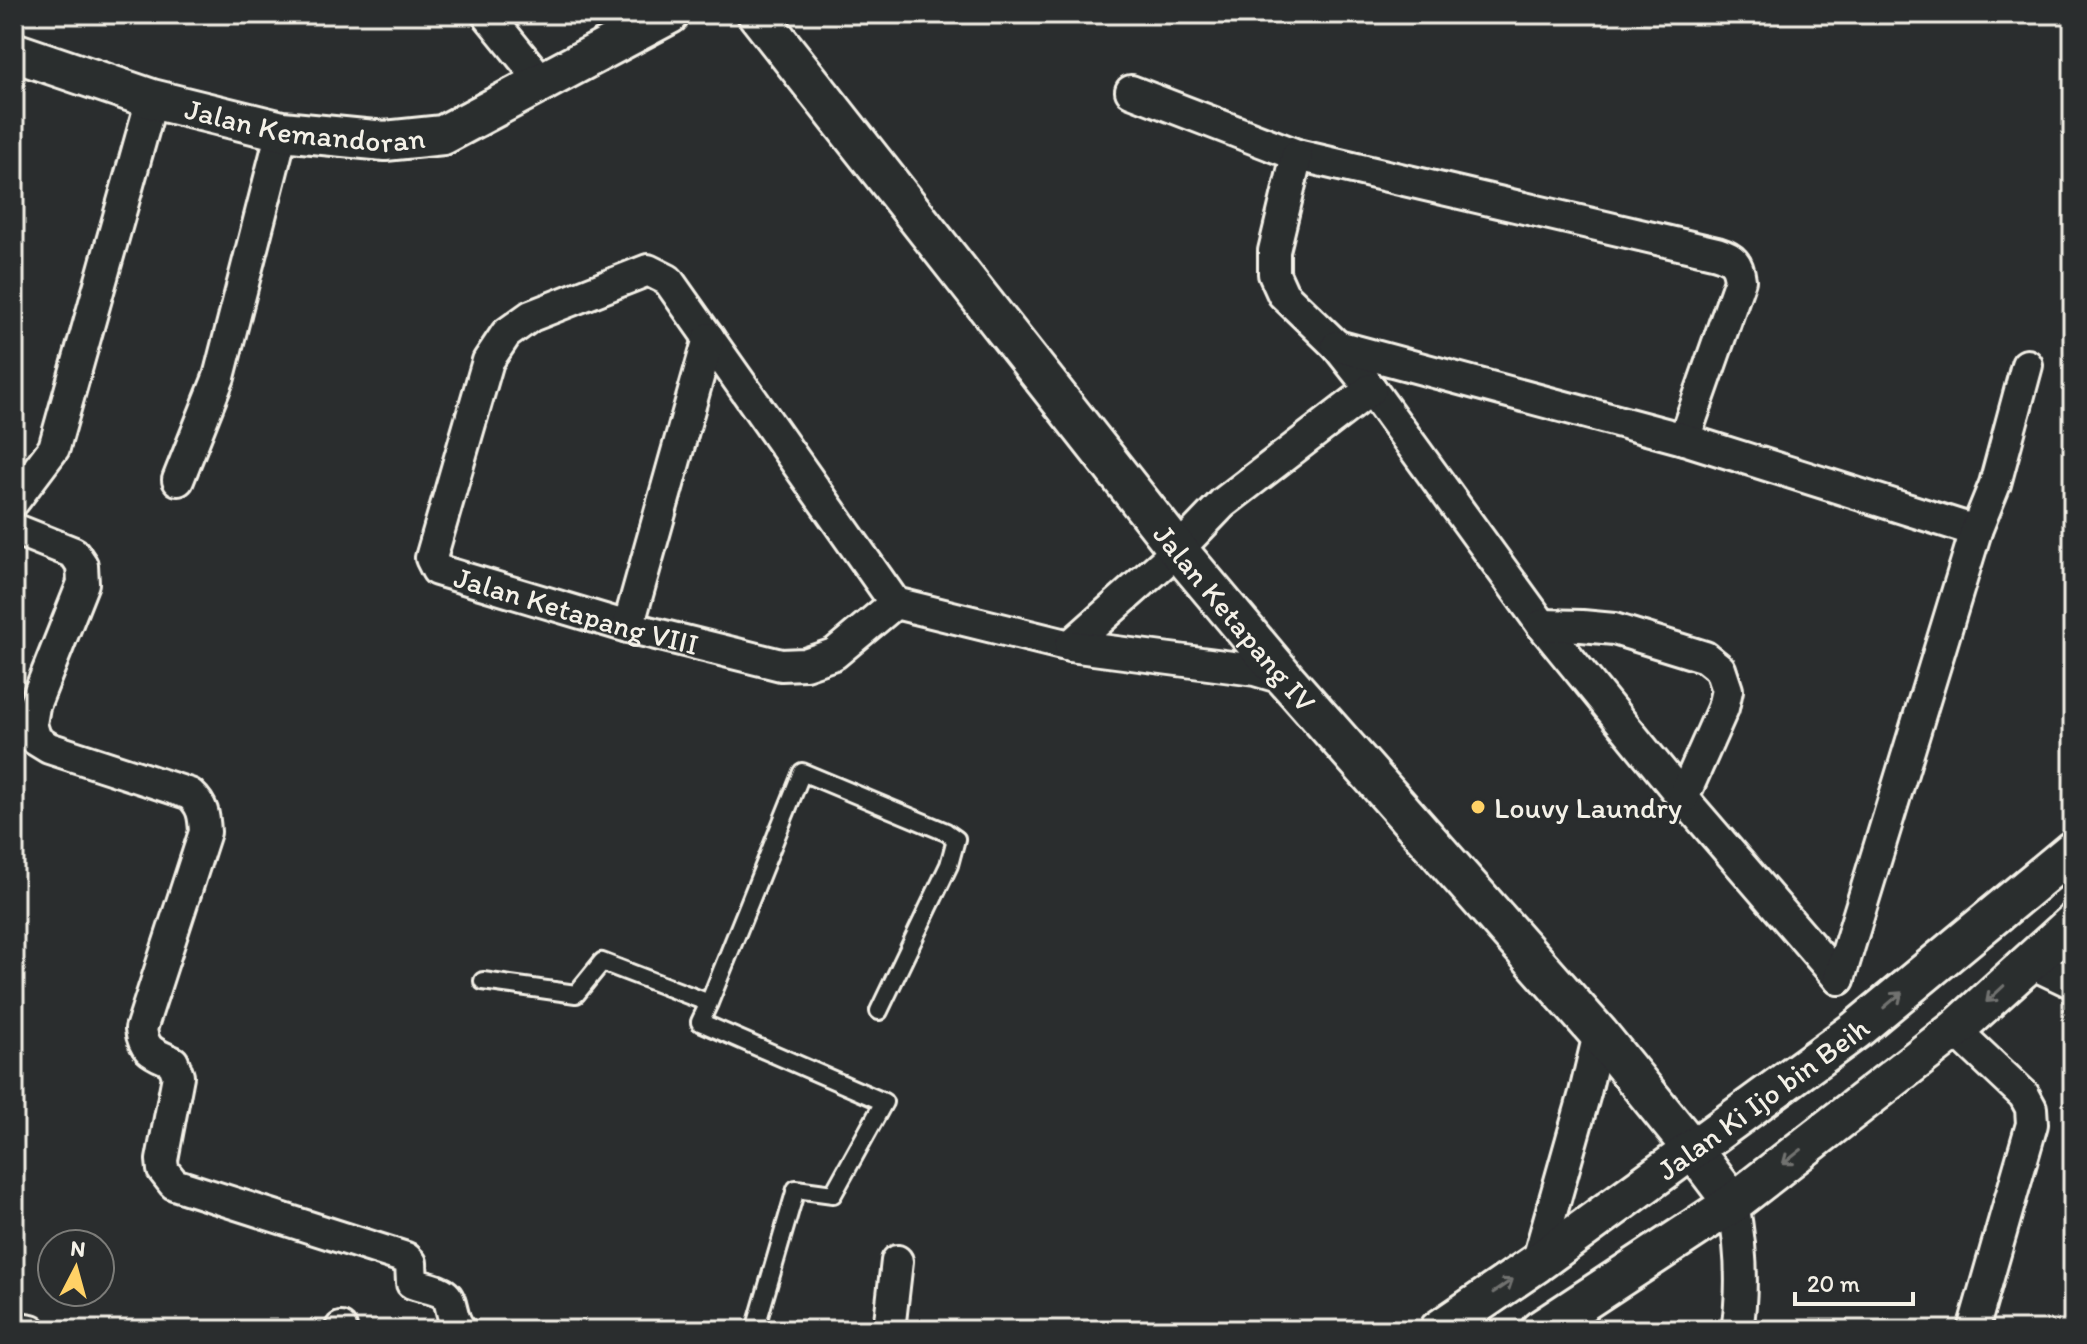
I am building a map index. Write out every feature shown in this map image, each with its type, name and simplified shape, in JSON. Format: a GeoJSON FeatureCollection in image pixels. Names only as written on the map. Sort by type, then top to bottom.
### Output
{"type":"FeatureCollection","features":[{"type":"Feature","properties":{"kind":"street"},"geometry":{"type":"LineString","coordinates":[[487,14],[543,83]]}},
{"type":"Feature","properties":{"kind":"street","name":"Jalan Kemandoran"},"geometry":{"type":"LineString","coordinates":[[14,52],[152,99],[282,131],[385,141],[443,135],[670,14]]}},
{"type":"Feature","properties":{"kind":"street","name":"Jalan Ketapang IV"},"geometry":{"type":"LineString","coordinates":[[757,14],[1178,550],[1286,679],[1599,1034],[1733,1203]]}},
{"type":"Feature","properties":{"kind":"street"},"geometry":{"type":"LineString","coordinates":[[1131,91],[1297,155],[1717,253],[1733,260],[1739,269],[1740,280],[1684,439]]}},
{"type":"Feature","properties":{"kind":"street"},"geometry":{"type":"LineString","coordinates":[[14,501],[54,448],[152,99]]}},
{"type":"Feature","properties":{"kind":"street"},"geometry":{"type":"LineString","coordinates":[[178,480],[219,377],[282,131]]}},
{"type":"Feature","properties":{"kind":"street"},"geometry":{"type":"LineString","coordinates":[[1297,155],[1274,251],[1274,274],[1283,294],[1337,346],[1542,625],[1683,798],[1839,979],[1976,531],[1995,484],[2027,365]]}},
{"type":"Feature","properties":{"kind":"street","name":"Jalan Ketapang VIII"},"geometry":{"type":"LineString","coordinates":[[648,270],[668,280],[709,338],[895,603],[834,654],[805,664],[781,665],[628,627],[437,570],[431,558],[488,361],[506,334],[531,316],[648,270]]}},
{"type":"Feature","properties":{"kind":"street"},"geometry":{"type":"LineString","coordinates":[[628,627],[709,338]]}},
{"type":"Feature","properties":{"kind":"street"},"geometry":{"type":"LineString","coordinates":[[1337,346],[1684,439],[1976,531]]}},
{"type":"Feature","properties":{"kind":"street"},"geometry":{"type":"LineString","coordinates":[[1070,646],[1178,550],[1223,503],[1371,389]]}},
{"type":"Feature","properties":{"kind":"street"},"geometry":{"type":"LineString","coordinates":[[14,529],[74,553],[82,565],[83,583],[34,706],[31,724],[36,740],[49,748],[190,794],[201,804],[204,815],[205,832],[141,1029],[143,1042],[149,1051],[173,1062],[178,1076],[162,1160],[163,1170],[174,1184],[406,1258],[411,1263],[413,1284],[444,1294],[453,1322],[461,1330]]}},
{"type":"Feature","properties":{"kind":"street"},"geometry":{"type":"LineString","coordinates":[[895,603],[1070,646],[1255,670],[1286,679]]}},
{"type":"Feature","properties":{"kind":"street"},"geometry":{"type":"LineString","coordinates":[[1542,625],[1614,629],[1705,657],[1720,669],[1727,690],[1723,708],[1683,798]]}},
{"type":"Feature","properties":{"kind":"street","name":"Jalan Ki Ijo bin Beih"},"geometry":{"type":"LineString","coordinates":[[1439,1330],[1537,1263],[1856,1030],[2073,850]]}},
{"type":"Feature","properties":{"kind":"street","name":"Jalan Ki Ijo bin Beih"},"geometry":{"type":"LineString","coordinates":[[1540,1330],[1733,1203],[1955,1030],[2073,923]]}},
{"type":"Feature","properties":{"kind":"street"},"geometry":{"type":"LineString","coordinates":[[2029,962],[2073,983]]}},
{"type":"Feature","properties":{"kind":"street"},"geometry":{"type":"LineString","coordinates":[[1955,1030],[2024,1095],[2031,1108],[2032,1124],[1973,1330]]}},
{"type":"Feature","properties":{"kind":"street"},"geometry":{"type":"LineString","coordinates":[[1537,1263],[1599,1034]]}},
{"type":"Feature","properties":{"kind":"street"},"geometry":{"type":"LineString","coordinates":[[1733,1203],[1741,1279],[1737,1330]]}},
{"type":"Feature","properties":{"kind":"street"},"geometry":{"type":"LineString","coordinates":[[889,1330],[897,1261]]}},
{"type":"Feature","properties":{"kind":"street"},"geometry":{"type":"LineString","coordinates":[[14,1327],[31,1330]]}},
{"type":"Feature","properties":{"kind":"lane"},"geometry":{"type":"LineString","coordinates":[[755,1330],[796,1189],[833,1194],[884,1102],[700,1022],[802,772],[946,832],[956,839],[949,865],[879,1011]]}},
{"type":"Feature","properties":{"kind":"lane"},"geometry":{"type":"LineString","coordinates":[[483,981],[576,994],[602,962],[709,1003]]}},
{"type":"Feature","properties":{"kind":"place","name":"Louvy Laundry"},"geometry":{"type":"Point","coordinates":[1478,807]}}]}
